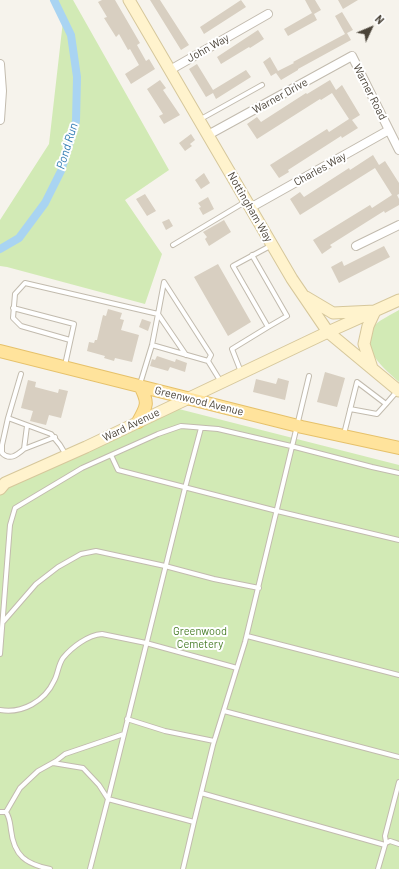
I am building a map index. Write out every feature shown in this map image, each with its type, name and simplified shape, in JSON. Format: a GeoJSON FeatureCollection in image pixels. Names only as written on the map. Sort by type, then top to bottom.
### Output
{"type":"FeatureCollection","features":[{"type":"Feature","properties":{"kind":"main road","name":"Greenwood Avenue"},"geometry":{"type":"LineString","coordinates":[[0,350],[297,426],[399,448]]}},
{"type":"Feature","properties":{"kind":"main road"},"geometry":{"type":"LineString","coordinates":[[138,422],[145,410],[146,398],[140,386]]}},
{"type":"Feature","properties":{"kind":"street","name":"Nottingham Way"},"geometry":{"type":"LineString","coordinates":[[129,0],[248,204],[304,296],[328,332],[399,390]]}},
{"type":"Feature","properties":{"kind":"street","name":"John Way"},"geometry":{"type":"LineString","coordinates":[[170,70],[268,14]]}},
{"type":"Feature","properties":{"kind":"street","name":"Warner Road"},"geometry":{"type":"LineString","coordinates":[[352,56],[399,150]]}},
{"type":"Feature","properties":{"kind":"street","name":"Warner Drive"},"geometry":{"type":"LineString","coordinates":[[208,135],[352,56]]}},
{"type":"Feature","properties":{"kind":"street"},"geometry":{"type":"LineString","coordinates":[[0,64],[2,91],[0,120]]}},
{"type":"Feature","properties":{"kind":"street","name":"Charles Way"},"geometry":{"type":"LineString","coordinates":[[248,204],[389,130]]}},
{"type":"Feature","properties":{"kind":"street"},"geometry":{"type":"LineString","coordinates":[[356,246],[399,225]]}},
{"type":"Feature","properties":{"kind":"street"},"geometry":{"type":"LineString","coordinates":[[304,296],[333,313],[375,311],[368,326],[364,344],[372,369]]}},
{"type":"Feature","properties":{"kind":"street","name":"Ward Avenue"},"geometry":{"type":"LineString","coordinates":[[0,489],[5,483],[66,456],[221,382],[399,300]]}},
{"type":"Feature","properties":{"kind":"lane"},"geometry":{"type":"LineString","coordinates":[[199,120],[262,85]]}},
{"type":"Feature","properties":{"kind":"lane"},"geometry":{"type":"LineString","coordinates":[[173,245],[248,204]]}},
{"type":"Feature","properties":{"kind":"lane"},"geometry":{"type":"LineString","coordinates":[[268,327],[233,266],[272,244]]}},
{"type":"Feature","properties":{"kind":"lane"},"geometry":{"type":"LineString","coordinates":[[242,373],[232,349],[287,316],[252,255]]}},
{"type":"Feature","properties":{"kind":"lane"},"geometry":{"type":"LineString","coordinates":[[140,386],[152,345],[164,282],[211,355],[208,361]]}},
{"type":"Feature","properties":{"kind":"lane"},"geometry":{"type":"LineString","coordinates":[[70,340],[20,326],[13,318],[14,294],[25,283],[158,314],[186,355]]}},
{"type":"Feature","properties":{"kind":"lane"},"geometry":{"type":"LineString","coordinates":[[14,308],[74,324],[65,367]]}},
{"type":"Feature","properties":{"kind":"lane"},"geometry":{"type":"LineString","coordinates":[[152,345],[208,361],[221,382]]}},
{"type":"Feature","properties":{"kind":"lane"},"geometry":{"type":"LineString","coordinates":[[21,374],[8,418],[2,445],[2,453],[7,457],[16,456],[24,448],[55,437]]}},
{"type":"Feature","properties":{"kind":"lane"},"geometry":{"type":"LineString","coordinates":[[183,869],[214,741],[247,636],[291,446],[309,376]]}},
{"type":"Feature","properties":{"kind":"lane"},"geometry":{"type":"LineString","coordinates":[[343,437],[357,382],[386,404]]}},
{"type":"Feature","properties":{"kind":"lane"},"geometry":{"type":"LineString","coordinates":[[350,409],[377,414],[399,390]]}},
{"type":"Feature","properties":{"kind":"lane"},"geometry":{"type":"LineString","coordinates":[[8,418],[27,426],[48,432],[55,437],[66,456]]}},
{"type":"Feature","properties":{"kind":"lane"},"geometry":{"type":"LineString","coordinates":[[24,448],[27,426]]}},
{"type":"Feature","properties":{"kind":"lane"},"geometry":{"type":"LineString","coordinates":[[0,654],[10,525],[15,508],[82,468],[110,455],[158,434],[181,426],[218,429],[399,473]]}},
{"type":"Feature","properties":{"kind":"lane"},"geometry":{"type":"LineString","coordinates":[[90,869],[165,566],[201,428]]}},
{"type":"Feature","properties":{"kind":"lane"},"geometry":{"type":"LineString","coordinates":[[110,455],[118,470],[277,511],[399,540]]}},
{"type":"Feature","properties":{"kind":"lane"},"geometry":{"type":"LineString","coordinates":[[3,622],[36,584],[58,567],[81,554],[96,551],[259,588]]}},
{"type":"Feature","properties":{"kind":"lane"},"geometry":{"type":"LineString","coordinates":[[0,710],[15,710],[29,706],[45,695],[54,681],[64,658],[78,645],[95,635],[102,634],[146,644],[237,668]]}},
{"type":"Feature","properties":{"kind":"lane"},"geometry":{"type":"LineString","coordinates":[[247,636],[399,675]]}},
{"type":"Feature","properties":{"kind":"lane"},"geometry":{"type":"LineString","coordinates":[[224,711],[399,757]]}},
{"type":"Feature","properties":{"kind":"lane"},"geometry":{"type":"LineString","coordinates":[[127,719],[165,731],[214,741]]}},
{"type":"Feature","properties":{"kind":"lane"},"geometry":{"type":"LineString","coordinates":[[6,812],[20,788],[38,771],[53,763],[65,754],[124,734]]}},
{"type":"Feature","properties":{"kind":"lane"},"geometry":{"type":"LineString","coordinates":[[53,763],[83,768],[99,785],[108,799],[194,822]]}},
{"type":"Feature","properties":{"kind":"lane"},"geometry":{"type":"LineString","coordinates":[[378,869],[385,844],[384,836],[399,782]]}},
{"type":"Feature","properties":{"kind":"lane"},"geometry":{"type":"LineString","coordinates":[[201,793],[385,844],[390,841],[399,844]]}},
{"type":"Feature","properties":{"kind":"lane"},"geometry":{"type":"LineString","coordinates":[[0,812],[6,812]]}},
{"type":"Feature","properties":{"kind":"lane"},"geometry":{"type":"LineString","coordinates":[[6,812],[9,817],[14,846],[20,855],[31,863],[50,869]]}},
{"type":"Feature","properties":{"kind":"green space"},"geometry":{"type":"Polygon","coordinates":[[[53,0],[73,0],[169,170],[125,200],[162,254],[145,304],[0,266],[0,220],[49,144],[63,21],[53,0]]]}},
{"type":"Feature","properties":{"kind":"green space"},"geometry":{"type":"Polygon","coordinates":[[[399,310],[399,382],[380,364],[371,349],[369,341],[370,333],[375,325],[399,310]]]}},
{"type":"Feature","properties":{"kind":"green space","name":"Greenwood Cemetery"},"geometry":{"type":"Polygon","coordinates":[[[167,406],[399,465],[399,869],[0,869],[0,483],[167,406]]]}},
{"type":"Feature","properties":{"kind":"building"},"geometry":{"type":"Polygon","coordinates":[[[102,0],[115,0],[140,43],[137,45],[146,61],[149,59],[155,69],[131,84],[125,74],[139,65],[119,34],[116,37],[104,18],[107,17],[98,2],[102,0]]]}},
{"type":"Feature","properties":{"kind":"building"},"geometry":{"type":"Polygon","coordinates":[[[150,0],[160,0],[189,45],[181,50],[150,0]]]}},
{"type":"Feature","properties":{"kind":"building"},"geometry":{"type":"Polygon","coordinates":[[[241,0],[246,7],[204,34],[200,27],[241,0]]]}},
{"type":"Feature","properties":{"kind":"building"},"geometry":{"type":"Polygon","coordinates":[[[305,0],[315,0],[321,10],[314,14],[317,20],[288,36],[284,29],[312,13],[305,0]]]}},
{"type":"Feature","properties":{"kind":"building"},"geometry":{"type":"Polygon","coordinates":[[[338,0],[358,0],[343,9],[338,0]]]}},
{"type":"Feature","properties":{"kind":"building"},"geometry":{"type":"Polygon","coordinates":[[[342,12],[353,30],[347,33],[351,40],[281,80],[276,73],[271,76],[263,62],[270,57],[278,71],[345,34],[335,16],[342,12]]]}},
{"type":"Feature","properties":{"kind":"building"},"geometry":{"type":"Polygon","coordinates":[[[258,30],[264,39],[221,64],[217,57],[258,30]]]}},
{"type":"Feature","properties":{"kind":"building"},"geometry":{"type":"Polygon","coordinates":[[[197,64],[213,90],[246,70],[251,77],[216,99],[213,93],[206,97],[189,69],[197,64]]]}},
{"type":"Feature","properties":{"kind":"building"},"geometry":{"type":"Polygon","coordinates":[[[160,80],[166,88],[163,90],[180,115],[164,124],[159,116],[163,114],[147,89],[160,80]]]}},
{"type":"Feature","properties":{"kind":"building"},"geometry":{"type":"Polygon","coordinates":[[[330,80],[336,90],[342,85],[360,115],[352,120],[358,128],[342,138],[341,136],[288,170],[289,172],[279,178],[270,165],[327,129],[329,132],[349,119],[332,93],[257,139],[247,124],[257,117],[261,122],[306,93],[307,94],[330,80]]]}},
{"type":"Feature","properties":{"kind":"building"},"geometry":{"type":"Polygon","coordinates":[[[191,134],[195,140],[190,144],[192,146],[185,151],[179,143],[191,134]]]}},
{"type":"Feature","properties":{"kind":"building"},"geometry":{"type":"Polygon","coordinates":[[[373,155],[379,165],[385,161],[399,183],[399,194],[397,195],[399,205],[385,213],[384,211],[330,245],[332,247],[322,254],[313,240],[370,205],[372,208],[392,195],[375,168],[300,215],[290,199],[300,192],[304,197],[349,168],[350,170],[373,155]]]}},
{"type":"Feature","properties":{"kind":"building"},"geometry":{"type":"Polygon","coordinates":[[[204,173],[210,183],[201,189],[195,180],[204,173]]]}},
{"type":"Feature","properties":{"kind":"building"},"geometry":{"type":"Polygon","coordinates":[[[145,194],[156,211],[147,216],[136,199],[145,194]]]}},
{"type":"Feature","properties":{"kind":"building"},"geometry":{"type":"Polygon","coordinates":[[[208,197],[214,209],[203,215],[199,208],[201,207],[198,203],[208,197]]]}},
{"type":"Feature","properties":{"kind":"building"},"geometry":{"type":"Polygon","coordinates":[[[169,219],[173,226],[166,230],[162,222],[169,219]]]}},
{"type":"Feature","properties":{"kind":"building"},"geometry":{"type":"Polygon","coordinates":[[[224,220],[231,232],[209,246],[205,239],[207,237],[203,232],[224,220]]]}},
{"type":"Feature","properties":{"kind":"building"},"geometry":{"type":"Polygon","coordinates":[[[384,246],[390,257],[339,283],[331,267],[342,261],[344,266],[384,246]]]}},
{"type":"Feature","properties":{"kind":"building"},"geometry":{"type":"Polygon","coordinates":[[[218,264],[251,322],[228,336],[194,277],[218,264]]]}},
{"type":"Feature","properties":{"kind":"building"},"geometry":{"type":"Polygon","coordinates":[[[108,309],[122,313],[120,319],[124,320],[121,330],[139,335],[132,362],[115,358],[114,361],[104,358],[105,356],[87,351],[89,342],[94,343],[95,340],[97,340],[103,315],[106,316],[108,309]]]}},
{"type":"Feature","properties":{"kind":"building"},"geometry":{"type":"Polygon","coordinates":[[[142,319],[151,322],[148,331],[139,327],[142,319]]]}},
{"type":"Feature","properties":{"kind":"building"},"geometry":{"type":"Polygon","coordinates":[[[157,356],[175,362],[176,359],[187,363],[185,372],[170,367],[168,371],[150,366],[152,359],[155,360],[157,356]]]}},
{"type":"Feature","properties":{"kind":"building"},"geometry":{"type":"Polygon","coordinates":[[[325,372],[345,378],[337,407],[317,402],[325,372]]]}},
{"type":"Feature","properties":{"kind":"building"},"geometry":{"type":"Polygon","coordinates":[[[278,378],[289,381],[285,400],[253,392],[256,379],[276,384],[278,378]]]}},
{"type":"Feature","properties":{"kind":"building"},"geometry":{"type":"Polygon","coordinates":[[[28,380],[36,382],[35,387],[58,393],[59,389],[68,391],[61,418],[49,415],[46,425],[30,421],[33,411],[21,408],[28,380]]]}},
{"type":"Feature","properties":{"kind":"waterway","name":"Pond Run"},"geometry":{"type":"LineString","coordinates":[[0,249],[19,238],[45,203],[61,171],[76,121],[77,77],[71,35],[54,0]]}}]}
